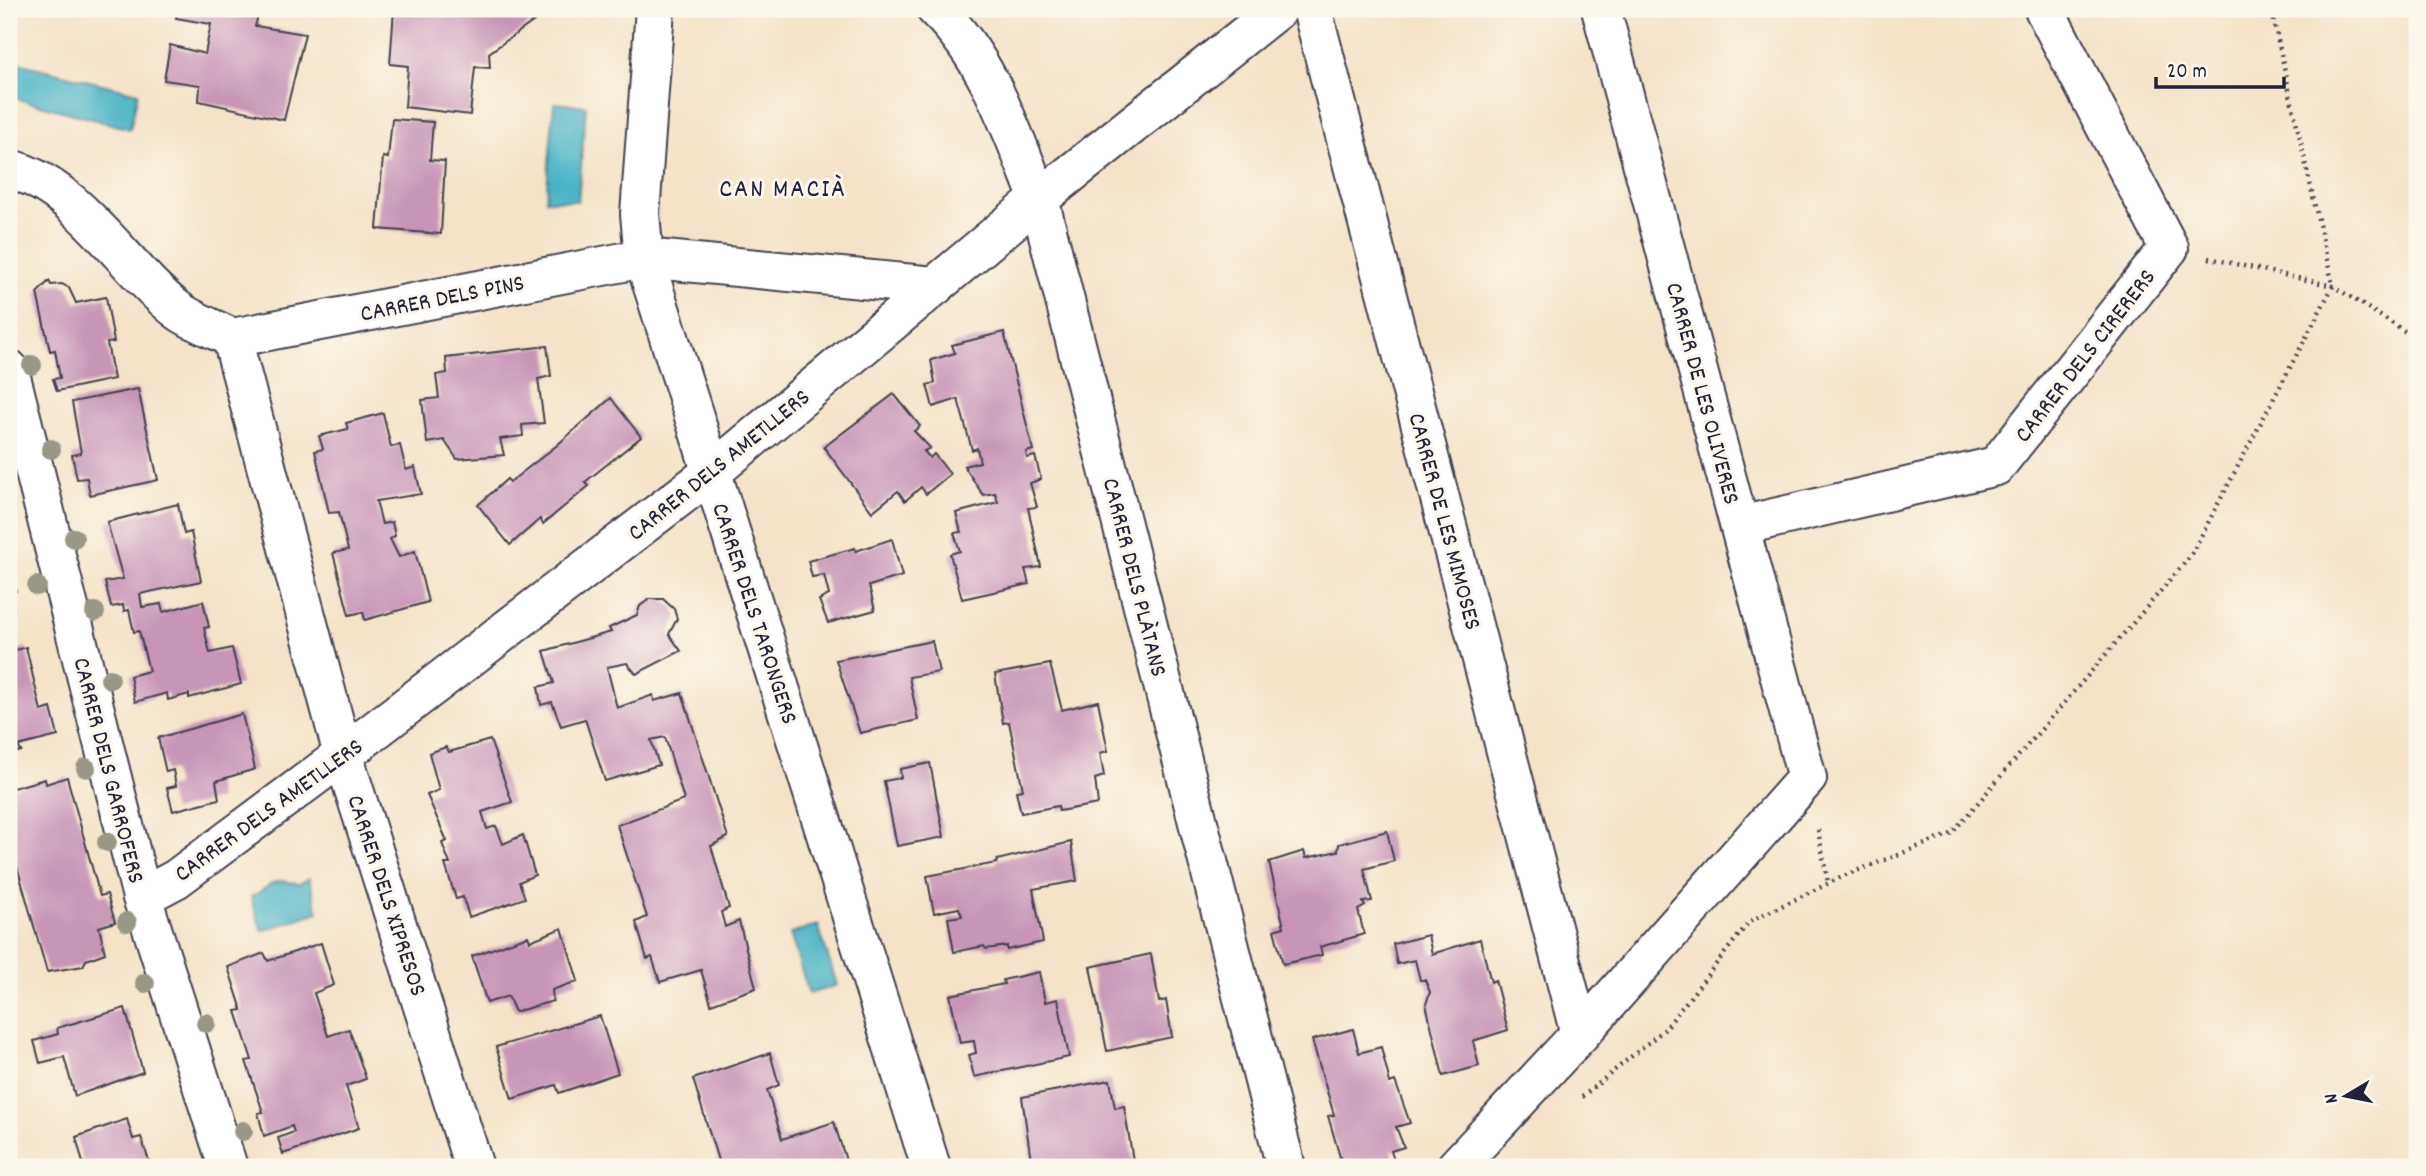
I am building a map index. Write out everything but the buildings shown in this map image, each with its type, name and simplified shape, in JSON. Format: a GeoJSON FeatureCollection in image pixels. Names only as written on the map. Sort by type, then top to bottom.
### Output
{"type":"FeatureCollection","features":[{"type":"Feature","properties":{"kind":"street","name":"CARRER DELS TARONGERS"},"geometry":{"type":"LineString","coordinates":[[655,9],[639,214],[643,258],[931,1167]]}},
{"type":"Feature","properties":{"kind":"street","name":"CARRER DELS PLÀTANS"},"geometry":{"type":"LineString","coordinates":[[936,9],[958,30],[997,93],[1040,199],[1286,1167]]}},
{"type":"Feature","properties":{"kind":"street","name":"CARRER DELS AMETLLERS"},"geometry":{"type":"LineString","coordinates":[[142,897],[176,879],[343,755],[712,472],[1040,199],[1278,9]]}},
{"type":"Feature","properties":{"kind":"street","name":"CARRER DE LES MIMOSES"},"geometry":{"type":"LineString","coordinates":[[1312,9],[1580,1034]]}},
{"type":"Feature","properties":{"kind":"street","name":"CARRER DE LES OLIVERES"},"geometry":{"type":"LineString","coordinates":[[1580,1034],[1807,778],[1601,9]]}},
{"type":"Feature","properties":{"kind":"street","name":"CARRER DELS CIRERERS"},"geometry":{"type":"LineString","coordinates":[[1740,526],[1996,466],[2169,248],[2044,9]]}},
{"type":"Feature","properties":{"kind":"street"},"geometry":{"type":"LineString","coordinates":[[9,169],[28,173],[81,213],[180,312],[232,338]]}},
{"type":"Feature","properties":{"kind":"street","name":"CARRER DELS PINS"},"geometry":{"type":"LineString","coordinates":[[232,338],[643,258],[935,286]]}},
{"type":"Feature","properties":{"kind":"street","name":"CARRER DELS XIPRESOS"},"geometry":{"type":"LineString","coordinates":[[232,338],[343,755],[474,1167]]}},
{"type":"Feature","properties":{"kind":"street","name":"CARRER DELS GARROFERS"},"geometry":{"type":"LineString","coordinates":[[9,369],[142,897],[228,1167]]}},
{"type":"Feature","properties":{"kind":"street"},"geometry":{"type":"LineString","coordinates":[[1456,1167],[1580,1034]]}},
{"type":"Feature","properties":{"kind":"path"},"geometry":{"type":"LineString","coordinates":[[1581,1098],[1665,1029],[1750,920],[1846,875],[1951,834],[2190,557],[2333,286],[2271,9]]}},
{"type":"Feature","properties":{"kind":"path"},"geometry":{"type":"LineString","coordinates":[[2169,248],[2333,286],[2417,339]]}},
{"type":"Feature","properties":{"kind":"water"},"geometry":{"type":"Polygon","coordinates":[[[18,63],[138,93],[130,129],[10,97],[18,63]]]}},
{"type":"Feature","properties":{"kind":"water"},"geometry":{"type":"Polygon","coordinates":[[[554,103],[586,106],[578,201],[546,200],[554,103]]]}},
{"type":"Feature","properties":{"kind":"water"},"geometry":{"type":"Polygon","coordinates":[[[309,878],[318,912],[262,931],[251,897],[272,883],[283,881],[299,884],[309,878]]]}},
{"type":"Feature","properties":{"kind":"water"},"geometry":{"type":"Polygon","coordinates":[[[818,925],[837,985],[809,994],[790,934],[818,925]]]}},
{"type":"Feature","properties":{"kind":"district","name":"CAN MACIÀ"},"geometry":{"type":"Point","coordinates":[783,187]}}]}
